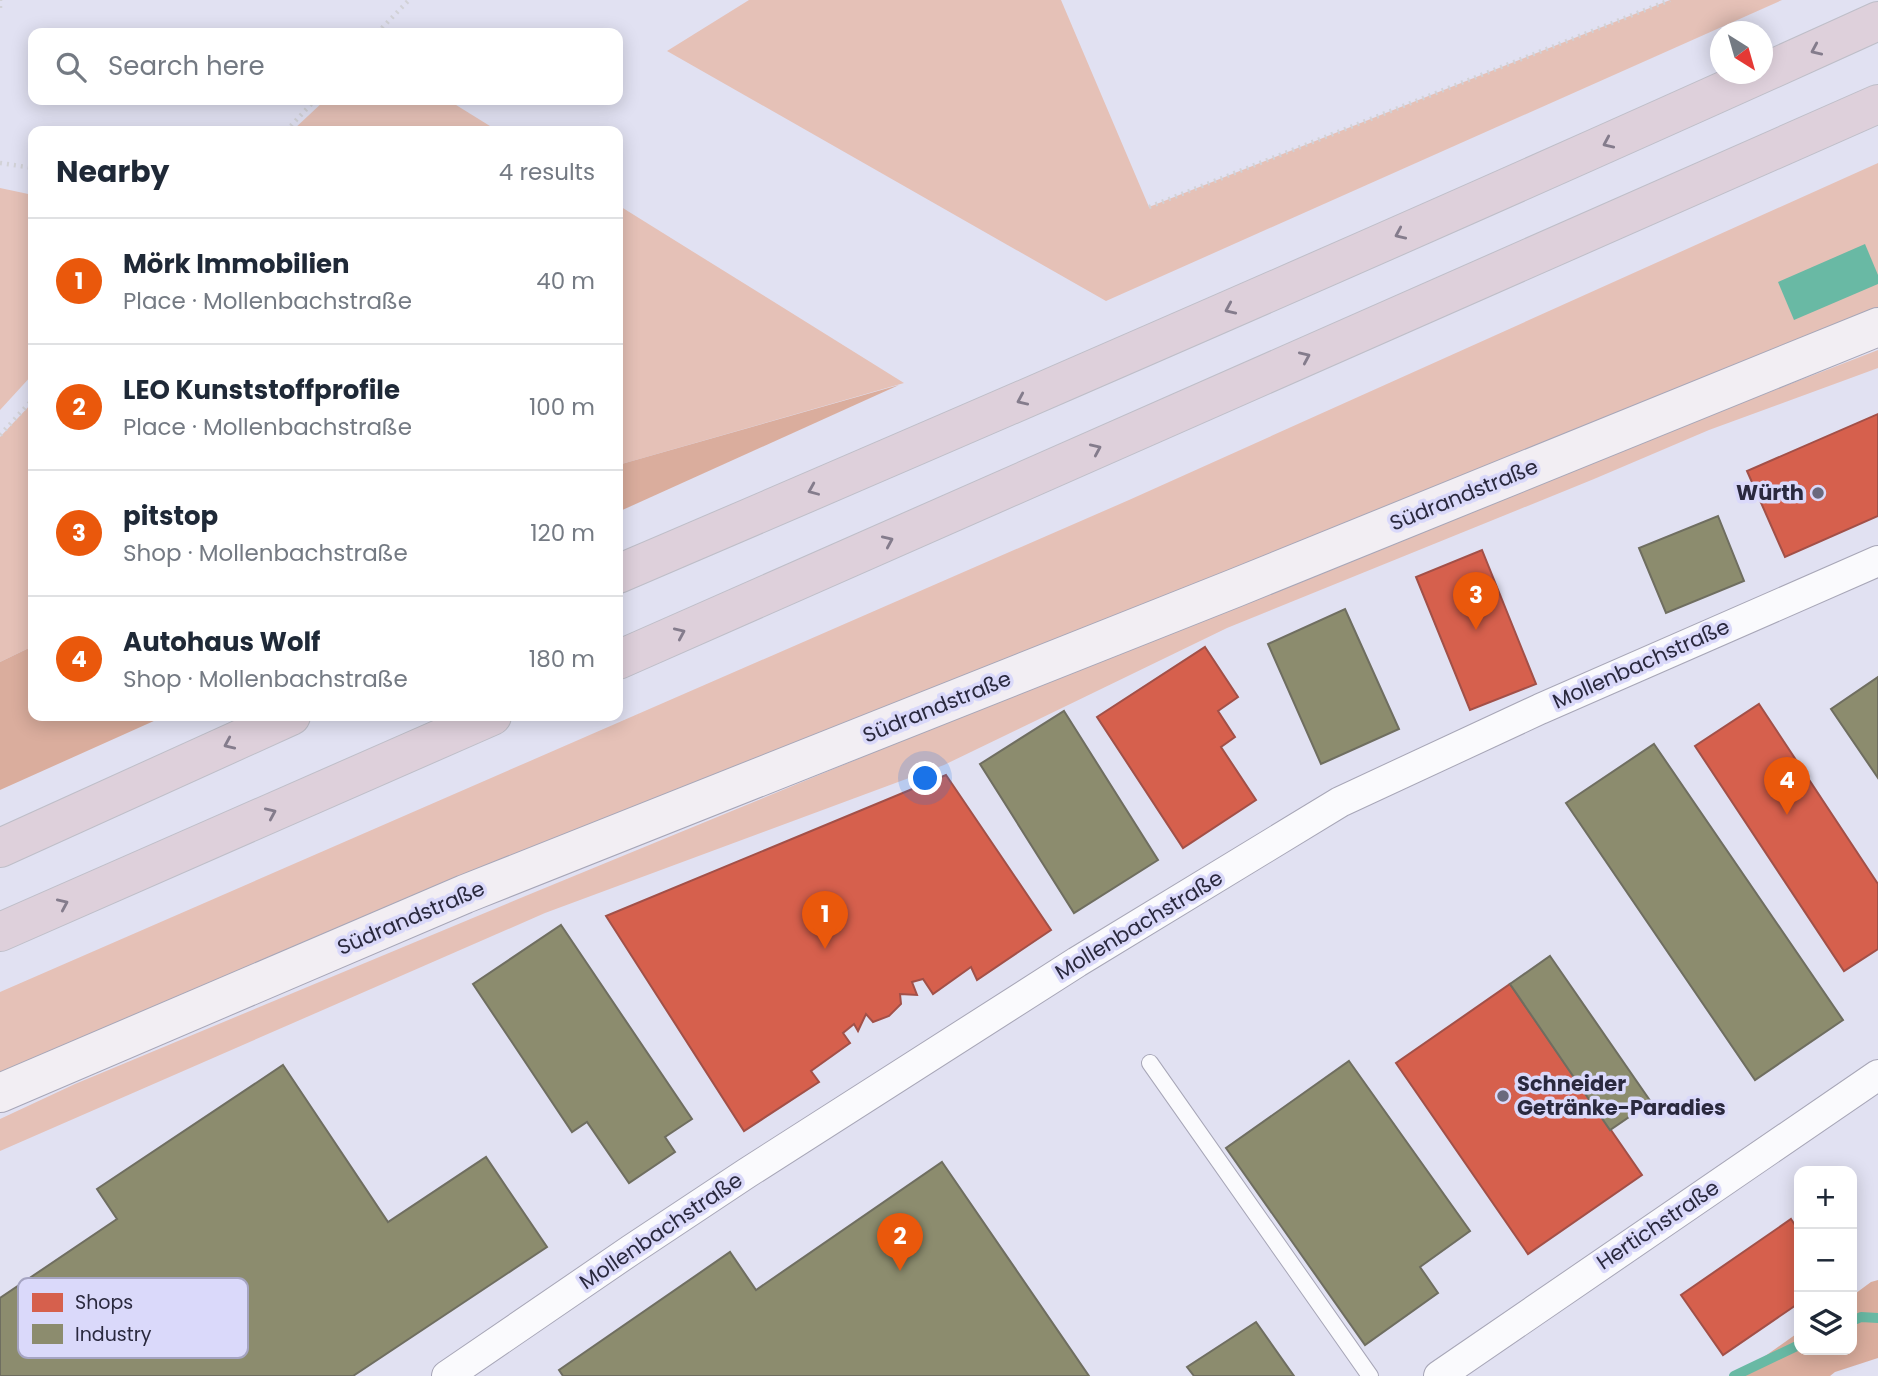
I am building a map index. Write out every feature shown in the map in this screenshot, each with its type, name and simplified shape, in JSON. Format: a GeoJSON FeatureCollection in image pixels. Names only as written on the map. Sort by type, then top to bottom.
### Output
{"type":"FeatureCollection","features":[{"type":"Feature","properties":{"kind":"highway"},"geometry":{"type":"LineString","coordinates":[[623,572],[1326,267],[1688,108],[1878,21]]}},
{"type":"Feature","properties":{"kind":"highway"},"geometry":{"type":"LineString","coordinates":[[623,658],[1878,104]]}},
{"type":"Feature","properties":{"kind":"highway"},"geometry":{"type":"LineString","coordinates":[[0,848],[281,721]]}},
{"type":"Feature","properties":{"kind":"highway"},"geometry":{"type":"LineString","coordinates":[[0,932],[481,721]]}},
{"type":"Feature","properties":{"kind":"main road","name":"Südrandstraße"},"geometry":{"type":"LineString","coordinates":[[0,1093],[465,894],[1235,588],[1878,327]]}},
{"type":"Feature","properties":{"kind":"street","name":"Mollenbachstraße"},"geometry":{"type":"LineString","coordinates":[[447,1376],[747,1173],[1077,962],[1340,802],[1540,709],[1878,561]]}},
{"type":"Feature","properties":{"kind":"street","name":"Hertichstraße"},"geometry":{"type":"LineString","coordinates":[[1438,1376],[1878,1074]]}},
{"type":"Feature","properties":{"kind":"lane"},"geometry":{"type":"LineString","coordinates":[[1150,1063],[1370,1376]]}},
{"type":"Feature","properties":{"kind":"path"},"geometry":{"type":"LineString","coordinates":[[0,0],[0,8]]}},
{"type":"Feature","properties":{"kind":"path"},"geometry":{"type":"LineString","coordinates":[[382,28],[409,0]]}},
{"type":"Feature","properties":{"kind":"path"},"geometry":{"type":"LineString","coordinates":[[1149,207],[1670,0]]}},
{"type":"Feature","properties":{"kind":"path"},"geometry":{"type":"LineString","coordinates":[[291,126],[310,105]]}},
{"type":"Feature","properties":{"kind":"path"},"geometry":{"type":"LineString","coordinates":[[0,163],[28,167]]}},
{"type":"Feature","properties":{"kind":"path"},"geometry":{"type":"LineString","coordinates":[[0,435],[28,404]]}},
{"type":"Feature","properties":{"kind":"shaded area"},"geometry":{"type":"Polygon","coordinates":[[[749,0],[1061,0],[1149,207],[1670,0],[1782,0],[1735,21],[1710,21],[1710,32],[1106,301],[667,51],[749,0]]]}},
{"type":"Feature","properties":{"kind":"shaded area"},"geometry":{"type":"Polygon","coordinates":[[[320,105],[456,105],[490,126],[297,126],[320,105]]]}},
{"type":"Feature","properties":{"kind":"shaded area"},"geometry":{"type":"Polygon","coordinates":[[[1878,163],[1878,311],[0,1079],[0,992],[1129,500],[1878,163]]]}},
{"type":"Feature","properties":{"kind":"shaded area"},"geometry":{"type":"Polygon","coordinates":[[[0,188],[28,194],[28,379],[0,410],[0,188]]]}},
{"type":"Feature","properties":{"kind":"shaded area"},"geometry":{"type":"Polygon","coordinates":[[[623,208],[904,383],[623,464],[623,208]]]}},
{"type":"Feature","properties":{"kind":"shaded area"},"geometry":{"type":"Polygon","coordinates":[[[1865,244],[1878,275],[1878,284],[1794,320],[1778,282],[1865,244]]]}},
{"type":"Feature","properties":{"kind":"shaded area"},"geometry":{"type":"Polygon","coordinates":[[[1878,350],[1878,368],[1709,430],[1227,628],[944,765],[545,913],[0,1151],[0,1119],[75,1084],[1093,662],[1878,350]]]}},
{"type":"Feature","properties":{"kind":"shaded area"},"geometry":{"type":"Polygon","coordinates":[[[899,385],[623,510],[623,464],[899,385]]]}},
{"type":"Feature","properties":{"kind":"shaded area"},"geometry":{"type":"Polygon","coordinates":[[[28,407],[28,648],[0,662],[0,437],[28,407]]]}},
{"type":"Feature","properties":{"kind":"shaded area"},"geometry":{"type":"Polygon","coordinates":[[[28,648],[28,721],[154,721],[0,790],[0,662],[28,648]]]}},
{"type":"Feature","properties":{"kind":"shaded area"},"geometry":{"type":"Polygon","coordinates":[[[1878,1280],[1878,1358],[1830,1376],[1737,1376],[1794,1336],[1794,1355],[1857,1355],[1857,1292],[1878,1280]]]}},
{"type":"Feature","properties":{"kind":"building: Shops","name":"Würth"},"geometry":{"type":"Polygon","coordinates":[[[1878,414],[1878,516],[1785,557],[1747,471],[1878,414]]]}},
{"type":"Feature","properties":{"kind":"building: Shops"},"geometry":{"type":"Polygon","coordinates":[[[1482,550],[1536,684],[1470,710],[1416,577],[1482,550]]]}},
{"type":"Feature","properties":{"kind":"building: Shops"},"geometry":{"type":"Polygon","coordinates":[[[1205,647],[1238,697],[1218,711],[1235,737],[1221,747],[1256,800],[1183,848],[1097,717],[1205,647]]]}},
{"type":"Feature","properties":{"kind":"building: Shops"},"geometry":{"type":"Polygon","coordinates":[[[1759,704],[1878,884],[1878,949],[1844,971],[1695,746],[1759,704]]]}},
{"type":"Feature","properties":{"kind":"building: Shops"},"geometry":{"type":"Polygon","coordinates":[[[946,775],[1051,930],[977,980],[971,967],[933,994],[923,979],[912,982],[917,995],[900,994],[901,1004],[889,1016],[873,1022],[866,1014],[858,1031],[854,1024],[843,1033],[850,1043],[811,1071],[819,1082],[744,1131],[606,916],[946,775]]]}},
{"type":"Feature","properties":{"kind":"building: Shops","name":"Schneider Getränke-Paradies"},"geometry":{"type":"Polygon","coordinates":[[[1510,984],[1642,1175],[1528,1254],[1396,1063],[1510,984]]]}},
{"type":"Feature","properties":{"kind":"building: Shops"},"geometry":{"type":"Polygon","coordinates":[[[1791,1219],[1794,1224],[1794,1306],[1723,1355],[1681,1295],[1791,1219]]]}},
{"type":"Feature","properties":{"kind":"building: Industry"},"geometry":{"type":"Polygon","coordinates":[[[1718,516],[1744,581],[1666,613],[1639,548],[1718,516]]]}},
{"type":"Feature","properties":{"kind":"building: Industry"},"geometry":{"type":"Polygon","coordinates":[[[1345,609],[1399,729],[1321,764],[1268,644],[1345,609]]]}},
{"type":"Feature","properties":{"kind":"building: Industry"},"geometry":{"type":"Polygon","coordinates":[[[1878,677],[1878,778],[1831,709],[1878,677]]]}},
{"type":"Feature","properties":{"kind":"building: Industry"},"geometry":{"type":"Polygon","coordinates":[[[1064,711],[1158,860],[1074,913],[980,764],[1064,711]]]}},
{"type":"Feature","properties":{"kind":"building: Industry"},"geometry":{"type":"Polygon","coordinates":[[[1654,744],[1843,1020],[1755,1080],[1566,803],[1654,744]]]}},
{"type":"Feature","properties":{"kind":"building: Industry"},"geometry":{"type":"Polygon","coordinates":[[[561,925],[692,1119],[665,1137],[675,1152],[629,1183],[587,1122],[572,1132],[473,984],[561,925]]]}},
{"type":"Feature","properties":{"kind":"building: Industry"},"geometry":{"type":"Polygon","coordinates":[[[1550,956],[1651,1102],[1610,1130],[1510,984],[1550,956]]]}},
{"type":"Feature","properties":{"kind":"building: Industry"},"geometry":{"type":"Polygon","coordinates":[[[1349,1061],[1470,1231],[1420,1267],[1438,1293],[1365,1345],[1226,1148],[1349,1061]]]}},
{"type":"Feature","properties":{"kind":"building: Industry"},"geometry":{"type":"Polygon","coordinates":[[[283,1065],[388,1222],[486,1157],[547,1247],[353,1376],[0,1376],[0,1298],[18,1286],[18,1358],[248,1358],[248,1278],[30,1278],[117,1219],[97,1189],[283,1065]]]}},
{"type":"Feature","properties":{"kind":"building: Industry"},"geometry":{"type":"Polygon","coordinates":[[[942,1162],[1089,1376],[563,1376],[559,1370],[730,1252],[756,1290],[942,1162]]]}},
{"type":"Feature","properties":{"kind":"building: Industry"},"geometry":{"type":"Polygon","coordinates":[[[1256,1322],[1294,1376],[1194,1376],[1187,1367],[1256,1322]]]}},
{"type":"Feature","properties":{"kind":"waterway"},"geometry":{"type":"LineString","coordinates":[[1857,1319],[1878,1318]]}},
{"type":"Feature","properties":{"kind":"waterway"},"geometry":{"type":"LineString","coordinates":[[1734,1376],[1794,1347]]}},
{"type":"Feature","properties":{"kind":"place","name":"Würth"},"geometry":{"type":"Point","coordinates":[1818,493]}},
{"type":"Feature","properties":{"kind":"place","name":"pitstop"},"geometry":{"type":"Point","coordinates":[1476,630]}},
{"type":"Feature","properties":{"kind":"place","name":"Autohaus Wolf"},"geometry":{"type":"Point","coordinates":[1787,815]}},
{"type":"Feature","properties":{"kind":"place","name":"Mörk Immobilien"},"geometry":{"type":"Point","coordinates":[825,949]}},
{"type":"Feature","properties":{"kind":"place","name":"Schneider Getränke-Paradies"},"geometry":{"type":"Point","coordinates":[1503,1096]}},
{"type":"Feature","properties":{"kind":"place","name":"LEO Kunststoffprofile"},"geometry":{"type":"Point","coordinates":[900,1271]}}]}
